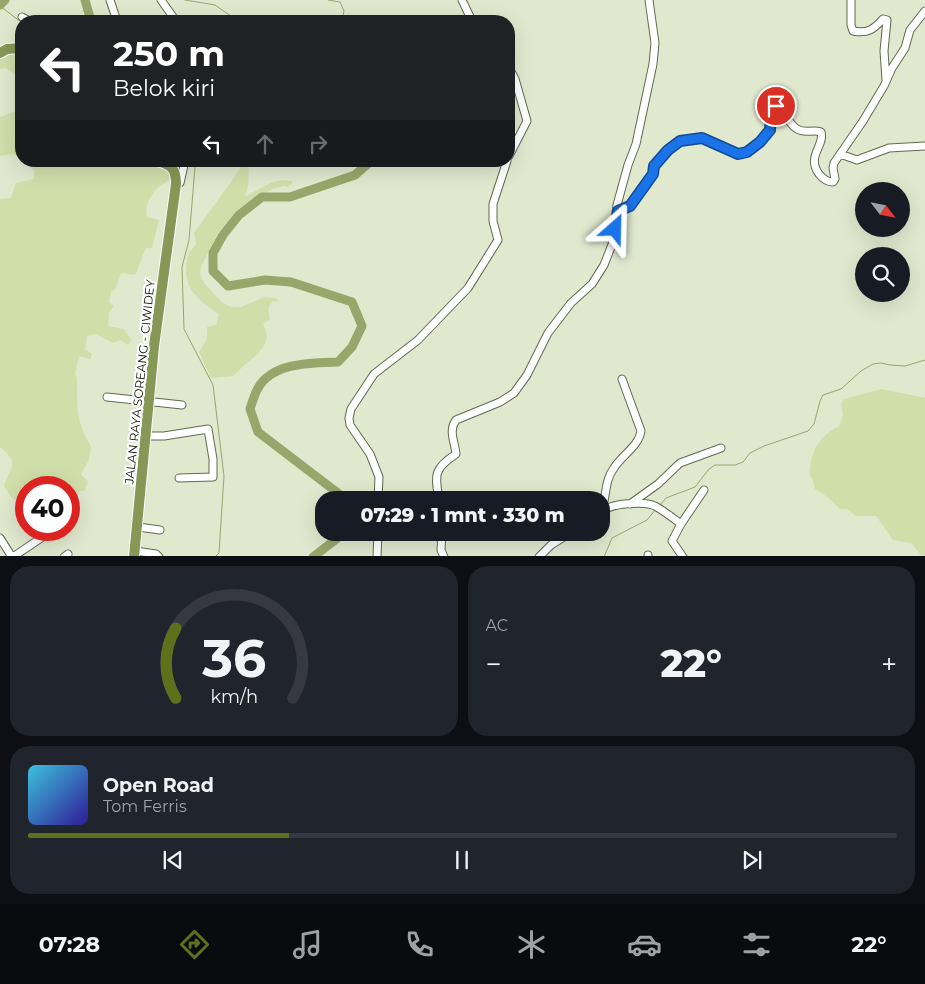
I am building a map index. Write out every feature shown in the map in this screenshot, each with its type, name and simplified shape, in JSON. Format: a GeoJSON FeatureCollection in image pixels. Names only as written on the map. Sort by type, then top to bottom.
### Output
{"type":"FeatureCollection","features":[{"type":"Feature","properties":{"kind":"highway"},"geometry":{"type":"LineString","coordinates":[[0,53],[7,49],[15,48]]}},
{"type":"Feature","properties":{"kind":"highway"},"geometry":{"type":"LineString","coordinates":[[173,167],[176,184]]}},
{"type":"Feature","properties":{"kind":"highway","name":"JALAN RAYA SOREANG - CIWIDEY"},"geometry":{"type":"LineString","coordinates":[[135,554],[154,346],[176,184]]}},
{"type":"Feature","properties":{"kind":"street"},"geometry":{"type":"LineString","coordinates":[[110,0],[115,15]]}},
{"type":"Feature","properties":{"kind":"street"},"geometry":{"type":"LineString","coordinates":[[161,0],[172,15]]}},
{"type":"Feature","properties":{"kind":"street"},"geometry":{"type":"LineString","coordinates":[[462,0],[469,15]]}},
{"type":"Feature","properties":{"kind":"street"},"geometry":{"type":"LineString","coordinates":[[437,491],[435,477],[438,468],[444,461],[456,454],[452,430],[453,424],[456,420],[500,402],[514,393],[527,375],[548,333],[571,304],[588,288],[599,274],[613,242],[618,211],[617,205],[636,144],[653,64],[655,43],[649,0]]}},
{"type":"Feature","properties":{"kind":"street"},"geometry":{"type":"LineString","coordinates":[[851,0],[851,25],[853,31],[864,32],[872,30],[883,19],[887,20],[884,51],[886,80]]}},
{"type":"Feature","properties":{"kind":"street"},"geometry":{"type":"LineString","coordinates":[[618,211],[630,206],[653,174],[654,166],[668,150],[680,141],[702,138],[738,154],[747,152],[760,142],[770,130],[771,110],[776,106],[785,112],[789,122],[800,130],[821,132],[822,136],[816,150],[814,162],[819,174],[830,183],[835,180],[833,165],[859,126],[905,48],[910,30],[925,11]]}},
{"type":"Feature","properties":{"kind":"street"},"geometry":{"type":"LineString","coordinates":[[515,79],[527,122],[515,145]]}},
{"type":"Feature","properties":{"kind":"street"},"geometry":{"type":"LineString","coordinates":[[840,154],[857,160],[889,148],[925,146]]}},
{"type":"Feature","properties":{"kind":"street"},"geometry":{"type":"LineString","coordinates":[[176,184],[180,183],[184,167]]}},
{"type":"Feature","properties":{"kind":"street"},"geometry":{"type":"LineString","coordinates":[[378,491],[379,477],[370,454],[350,425],[351,409],[374,374],[418,340],[468,288],[480,272],[498,240],[493,221],[493,204],[505,167]]}},
{"type":"Feature","properties":{"kind":"street"},"geometry":{"type":"LineString","coordinates":[[606,491],[607,480],[613,468],[639,439],[641,431],[622,379]]}},
{"type":"Feature","properties":{"kind":"street"},"geometry":{"type":"LineString","coordinates":[[107,397],[182,405]]}},
{"type":"Feature","properties":{"kind":"street"},"geometry":{"type":"LineString","coordinates":[[146,436],[164,436],[208,430],[212,450],[213,477],[179,478]]}},
{"type":"Feature","properties":{"kind":"street"},"geometry":{"type":"LineString","coordinates":[[630,504],[658,484],[680,463],[721,448]]}},
{"type":"Feature","properties":{"kind":"street"},"geometry":{"type":"LineString","coordinates":[[683,556],[672,541],[704,490]]}},
{"type":"Feature","properties":{"kind":"street"},"geometry":{"type":"LineString","coordinates":[[610,507],[630,504],[654,506],[681,524]]}},
{"type":"Feature","properties":{"kind":"street"},"geometry":{"type":"LineString","coordinates":[[138,527],[160,530]]}},
{"type":"Feature","properties":{"kind":"street"},"geometry":{"type":"LineString","coordinates":[[0,538],[12,556],[37,541]]}},
{"type":"Feature","properties":{"kind":"street"},"geometry":{"type":"LineString","coordinates":[[376,556],[377,541]]}},
{"type":"Feature","properties":{"kind":"street"},"geometry":{"type":"LineString","coordinates":[[442,541],[444,556]]}},
{"type":"Feature","properties":{"kind":"street"},"geometry":{"type":"LineString","coordinates":[[539,556],[557,541]]}},
{"type":"Feature","properties":{"kind":"street"},"geometry":{"type":"LineString","coordinates":[[135,554],[156,554],[159,556]]}},
{"type":"Feature","properties":{"kind":"green space"},"geometry":{"type":"Polygon","coordinates":[[[15,52],[15,74],[6,68],[0,69],[0,56],[15,52]]]}},
{"type":"Feature","properties":{"kind":"green space"},"geometry":{"type":"Polygon","coordinates":[[[15,111],[15,155],[0,156],[0,117],[15,111]]]}},
{"type":"Feature","properties":{"kind":"green space"},"geometry":{"type":"Polygon","coordinates":[[[31,167],[167,167],[172,179],[157,189],[147,205],[147,217],[159,220],[152,248],[146,248],[135,275],[121,273],[115,290],[111,291],[109,302],[114,306],[109,312],[108,326],[124,329],[131,340],[128,345],[120,340],[113,343],[96,334],[87,336],[85,349],[92,354],[90,359],[79,356],[75,374],[77,378],[78,414],[82,429],[91,446],[89,460],[81,474],[88,482],[84,491],[80,491],[80,476],[15,476],[15,500],[4,486],[12,462],[0,447],[0,199],[11,198],[16,183],[34,179],[34,170],[31,167]]]}},
{"type":"Feature","properties":{"kind":"green space"},"geometry":{"type":"Polygon","coordinates":[[[241,167],[248,167],[246,196],[281,180],[293,182],[288,187],[272,189],[240,208],[218,233],[201,267],[200,274],[204,283],[223,303],[232,307],[241,307],[265,297],[276,298],[279,301],[272,302],[269,306],[270,319],[263,324],[266,340],[259,353],[233,376],[211,378],[199,352],[207,339],[207,327],[216,325],[219,314],[191,290],[186,274],[186,264],[189,253],[196,244],[194,233],[241,167]]]}},
{"type":"Feature","properties":{"kind":"green space"},"geometry":{"type":"Polygon","coordinates":[[[882,389],[925,398],[925,556],[922,556],[911,543],[893,540],[876,516],[856,516],[847,509],[840,509],[829,498],[815,489],[809,474],[817,445],[826,435],[839,426],[843,415],[841,403],[844,399],[882,389]]]}},
{"type":"Feature","properties":{"kind":"waterway"},"geometry":{"type":"LineString","coordinates":[[0,5],[5,0]]}},
{"type":"Feature","properties":{"kind":"waterway"},"geometry":{"type":"LineString","coordinates":[[85,0],[89,15]]}},
{"type":"Feature","properties":{"kind":"waterway"},"geometry":{"type":"LineString","coordinates":[[185,0],[215,5],[229,15]]}},
{"type":"Feature","properties":{"kind":"waterway"},"geometry":{"type":"LineString","coordinates":[[328,0],[340,2],[344,11],[343,15]]}},
{"type":"Feature","properties":{"kind":"waterway"},"geometry":{"type":"LineString","coordinates":[[0,6],[15,17]]}},
{"type":"Feature","properties":{"kind":"waterway"},"geometry":{"type":"LineString","coordinates":[[195,167],[189,240],[182,267],[184,329],[213,385],[224,476],[219,553],[216,556]]}},
{"type":"Feature","properties":{"kind":"waterway"},"geometry":{"type":"LineString","coordinates":[[335,491],[258,432],[250,409],[257,390],[263,381],[272,374],[293,366],[338,362],[352,347],[362,326],[352,302],[291,282],[265,280],[228,286],[213,271],[213,253],[223,235],[239,215],[262,197],[290,197],[355,175],[364,167]]}},
{"type":"Feature","properties":{"kind":"waterway"},"geometry":{"type":"LineString","coordinates":[[660,505],[666,498],[695,487],[709,469],[715,465],[735,465],[743,462],[750,453],[764,446],[808,431],[814,424],[823,395],[841,389],[861,371],[873,364],[905,366],[925,360]]}},
{"type":"Feature","properties":{"kind":"waterway"},"geometry":{"type":"LineString","coordinates":[[604,556],[612,538],[647,520],[655,510]]}},
{"type":"Feature","properties":{"kind":"waterway"},"geometry":{"type":"LineString","coordinates":[[314,556],[334,541]]}},
{"type":"Feature","properties":{"kind":"route"},"geometry":{"type":"LineString","coordinates":[[615,229],[618,211],[626,209],[634,202],[653,174],[654,166],[672,146],[684,139],[700,137],[738,154],[742,154],[752,149],[770,130],[772,123],[771,110],[776,106]]}}]}
